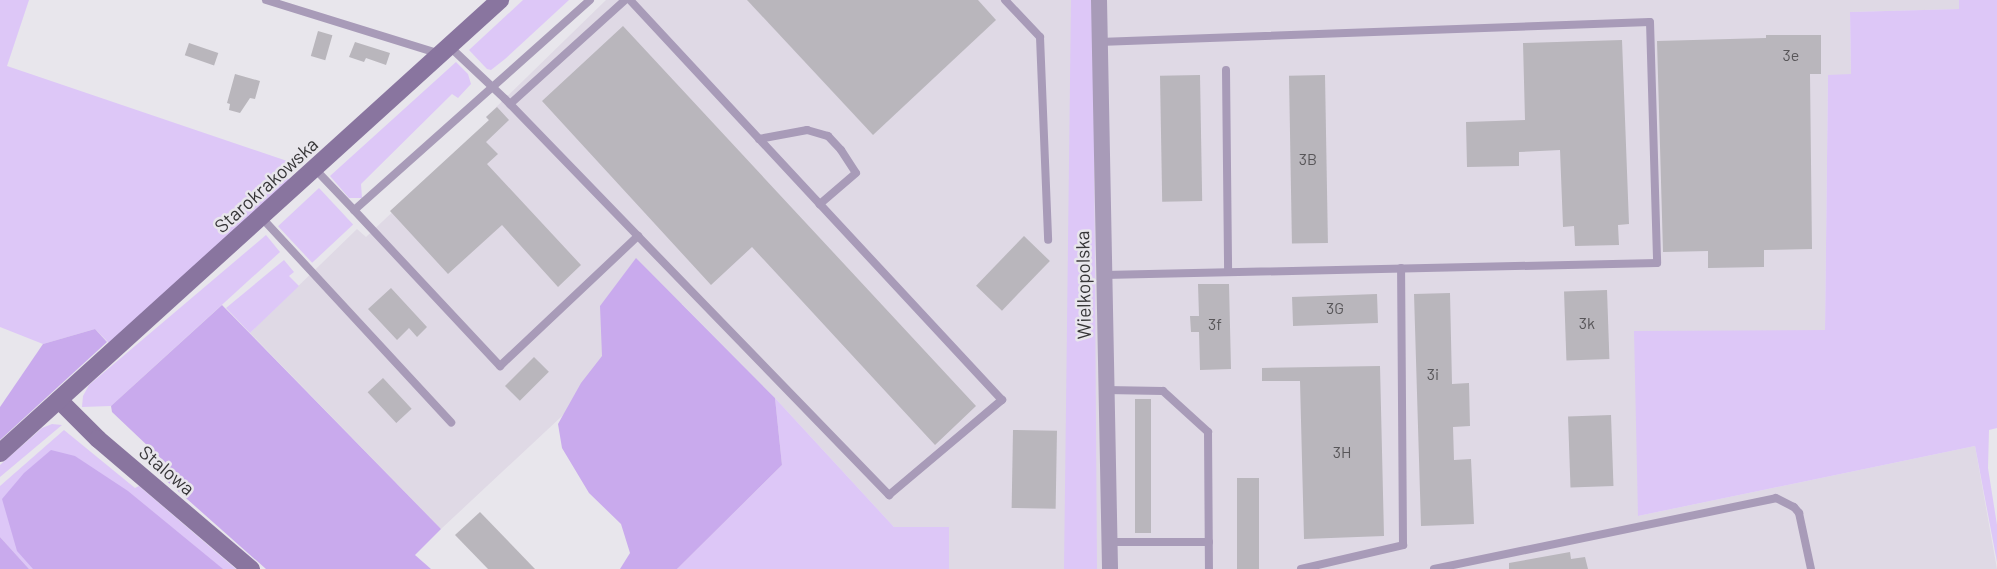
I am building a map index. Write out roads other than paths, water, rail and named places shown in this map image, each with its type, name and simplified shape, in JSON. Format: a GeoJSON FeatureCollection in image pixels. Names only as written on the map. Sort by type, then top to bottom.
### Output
{"type":"FeatureCollection","features":[{"type":"Feature","properties":{"kind":"street","name":"Starokrakowska"},"geometry":{"type":"LineString","coordinates":[[0,453],[500,0]]}},
{"type":"Feature","properties":{"kind":"street","name":"Wielkopolska"},"geometry":{"type":"LineString","coordinates":[[1099,0],[1110,569]]}},
{"type":"Feature","properties":{"kind":"street","name":"Stalowa"},"geometry":{"type":"LineString","coordinates":[[59,400],[97,439],[251,569]]}},
{"type":"Feature","properties":{"kind":"lane"},"geometry":{"type":"LineString","coordinates":[[266,0],[446,50],[510,104],[889,495],[1002,400],[628,0],[510,104]]}},
{"type":"Feature","properties":{"kind":"lane"},"geometry":{"type":"LineString","coordinates":[[354,211],[590,0]]}},
{"type":"Feature","properties":{"kind":"lane"},"geometry":{"type":"LineString","coordinates":[[1005,0],[1040,37],[1048,240]]}},
{"type":"Feature","properties":{"kind":"lane"},"geometry":{"type":"LineString","coordinates":[[1099,43],[1650,22],[1657,263],[1104,275]]}},
{"type":"Feature","properties":{"kind":"lane"},"geometry":{"type":"LineString","coordinates":[[1226,70],[1228,272]]}},
{"type":"Feature","properties":{"kind":"lane"},"geometry":{"type":"LineString","coordinates":[[759,139],[807,130],[828,136],[856,173],[820,204]]}},
{"type":"Feature","properties":{"kind":"lane"},"geometry":{"type":"LineString","coordinates":[[314,169],[500,366],[638,236]]}},
{"type":"Feature","properties":{"kind":"lane"},"geometry":{"type":"LineString","coordinates":[[261,217],[451,422]]}},
{"type":"Feature","properties":{"kind":"lane"},"geometry":{"type":"LineString","coordinates":[[1301,569],[1403,545],[1401,268]]}},
{"type":"Feature","properties":{"kind":"lane"},"geometry":{"type":"LineString","coordinates":[[1106,390],[1163,391],[1208,432],[1209,569]]}},
{"type":"Feature","properties":{"kind":"lane"},"geometry":{"type":"LineString","coordinates":[[1434,569],[1776,498],[1794,507],[1799,513],[1811,569]]}},
{"type":"Feature","properties":{"kind":"lane"},"geometry":{"type":"LineString","coordinates":[[1110,542],[1209,542]]}}]}
